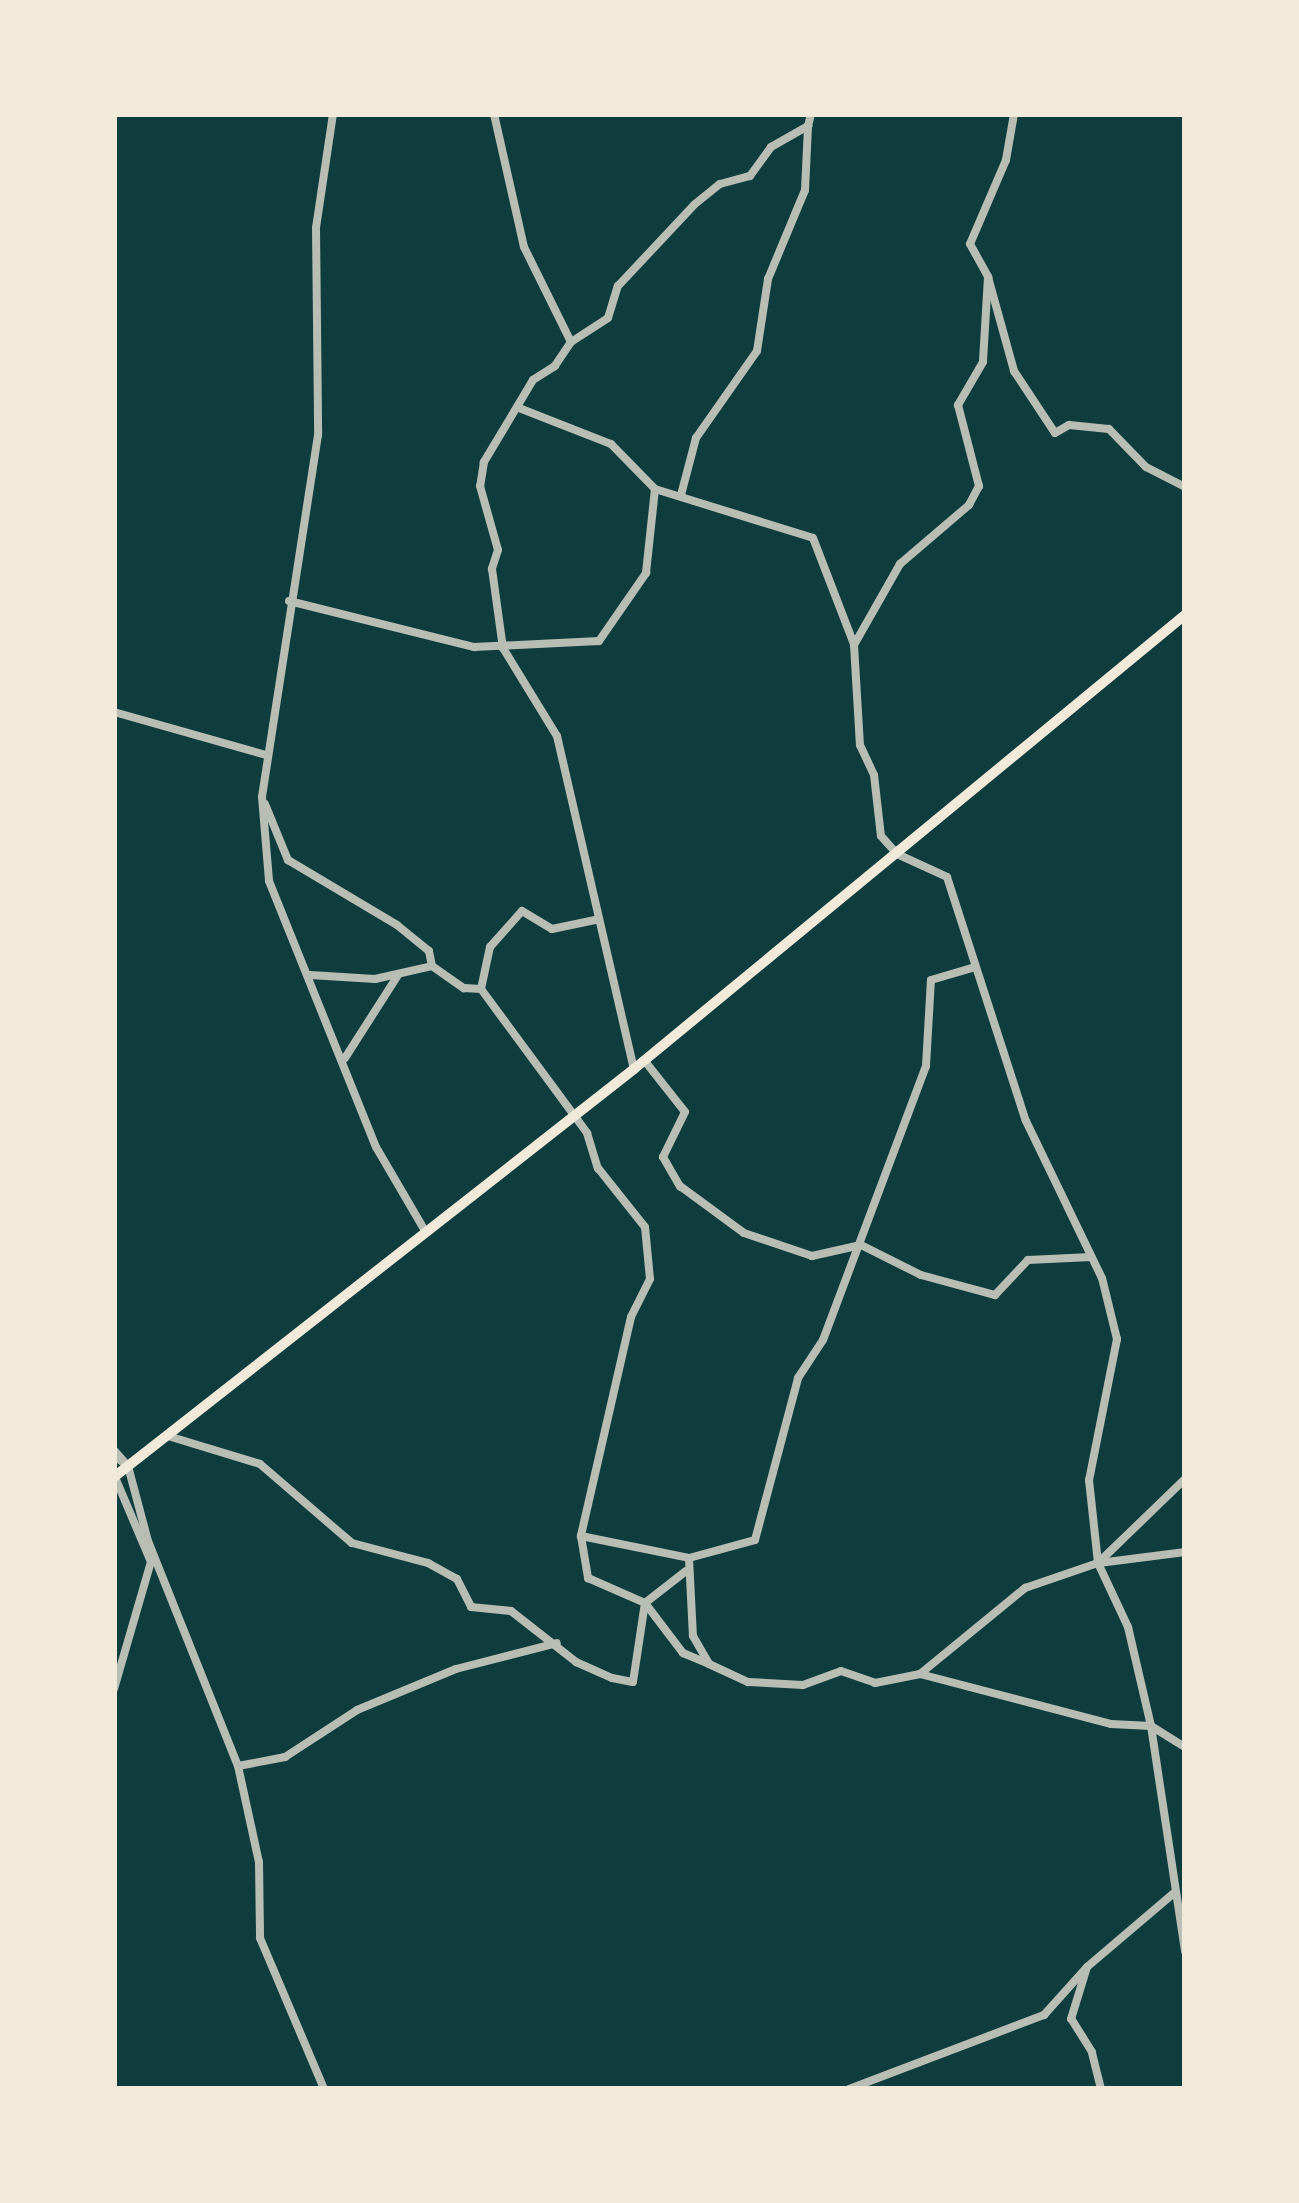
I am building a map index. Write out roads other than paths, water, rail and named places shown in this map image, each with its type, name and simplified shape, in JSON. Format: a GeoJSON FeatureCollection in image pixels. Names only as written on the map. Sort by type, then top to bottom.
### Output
{"type":"FeatureCollection","features":[{"type":"Feature","properties":{"kind":"main road"},"geometry":{"type":"LineString","coordinates":[[114,1477],[639,1065],[1185,615]]}},
{"type":"Feature","properties":{"kind":"street"},"geometry":{"type":"LineString","coordinates":[[332,114],[316,229],[318,435],[262,797],[269,881],[376,1147],[425,1231]]}},
{"type":"Feature","properties":{"kind":"street"},"geometry":{"type":"LineString","coordinates":[[494,114],[524,248],[571,342]]}},
{"type":"Feature","properties":{"kind":"street"},"geometry":{"type":"LineString","coordinates":[[681,495],[696,438],[757,351],[768,279],[805,190],[811,114]]}},
{"type":"Feature","properties":{"kind":"street"},"geometry":{"type":"LineString","coordinates":[[1014,114],[1006,160],[970,244],[988,277],[1014,371],[1055,433],[1070,424],[1109,429],[1146,466],[1185,487]]}},
{"type":"Feature","properties":{"kind":"street"},"geometry":{"type":"LineString","coordinates":[[808,126],[771,147],[750,176],[720,184],[695,204],[618,286],[608,318],[571,342],[555,366],[533,380],[484,462],[480,486],[498,550],[492,569],[502,648],[557,736],[596,920],[639,1065],[685,1112],[663,1156],[680,1186],[743,1233],[812,1256],[853,1247],[995,1294],[1028,1260],[1091,1257]]}},
{"type":"Feature","properties":{"kind":"street"},"geometry":{"type":"LineString","coordinates":[[854,644],[900,564],[969,506],[979,486],[958,405],[983,362],[988,277]]}},
{"type":"Feature","properties":{"kind":"street"},"geometry":{"type":"LineString","coordinates":[[519,408],[611,444],[655,489],[813,538],[854,644],[860,745],[874,775],[881,836],[897,854],[947,877],[972,968],[1026,1121],[1091,1257],[1117,1339],[1088,1480],[1098,1563],[1127,1627],[1151,1726],[1185,1951]]}},
{"type":"Feature","properties":{"kind":"street"},"geometry":{"type":"LineString","coordinates":[[289,601],[502,648],[599,640],[646,573],[655,489]]}},
{"type":"Feature","properties":{"kind":"street"},"geometry":{"type":"LineString","coordinates":[[114,712],[266,755]]}},
{"type":"Feature","properties":{"kind":"street"},"geometry":{"type":"LineString","coordinates":[[262,797],[288,860],[397,925],[429,951],[432,966],[464,988],[481,989]]}},
{"type":"Feature","properties":{"kind":"street"},"geometry":{"type":"LineString","coordinates":[[596,920],[552,929],[522,911],[490,947],[481,989],[587,1133],[598,1168],[645,1227],[653,1253],[581,1536],[588,1578],[645,1604],[683,1653],[748,1682],[803,1684],[841,1671],[875,1683],[920,1674],[1111,1724],[1151,1726],[1185,1747]]}},
{"type":"Feature","properties":{"kind":"street"},"geometry":{"type":"LineString","coordinates":[[310,975],[399,974],[432,966]]}},
{"type":"Feature","properties":{"kind":"street"},"geometry":{"type":"LineString","coordinates":[[581,1536],[689,1558],[755,1540],[798,1378],[823,1340],[853,1247],[926,1066],[931,980],[972,968]]}},
{"type":"Feature","properties":{"kind":"street"},"geometry":{"type":"LineString","coordinates":[[344,1059],[399,974]]}},
{"type":"Feature","properties":{"kind":"street"},"geometry":{"type":"LineString","coordinates":[[166,1436],[260,1464],[352,1543],[428,1563],[457,1579],[471,1607],[512,1611],[576,1663],[633,1682],[645,1604],[686,1571]]}},
{"type":"Feature","properties":{"kind":"street"},"geometry":{"type":"LineString","coordinates":[[114,1453],[128,1466],[148,1541],[238,1766],[260,1862],[260,1938],[324,2089]]}},
{"type":"Feature","properties":{"kind":"street"},"geometry":{"type":"LineString","coordinates":[[114,1477],[151,1562],[114,1689]]}},
{"type":"Feature","properties":{"kind":"street"},"geometry":{"type":"LineString","coordinates":[[1098,1563],[1185,1479]]}},
{"type":"Feature","properties":{"kind":"street"},"geometry":{"type":"LineString","coordinates":[[920,1674],[1025,1588],[1098,1563],[1185,1552]]}},
{"type":"Feature","properties":{"kind":"street"},"geometry":{"type":"LineString","coordinates":[[689,1558],[686,1571],[693,1636],[709,1664]]}},
{"type":"Feature","properties":{"kind":"street"},"geometry":{"type":"LineString","coordinates":[[238,1766],[285,1756],[357,1710],[456,1669],[557,1643]]}},
{"type":"Feature","properties":{"kind":"street"},"geometry":{"type":"LineString","coordinates":[[849,2089],[920,2068],[1044,2014],[1087,1967],[1174,1893]]}},
{"type":"Feature","properties":{"kind":"street"},"geometry":{"type":"LineString","coordinates":[[1087,1967],[1071,2019],[1092,2052],[1101,2089]]}}]}
